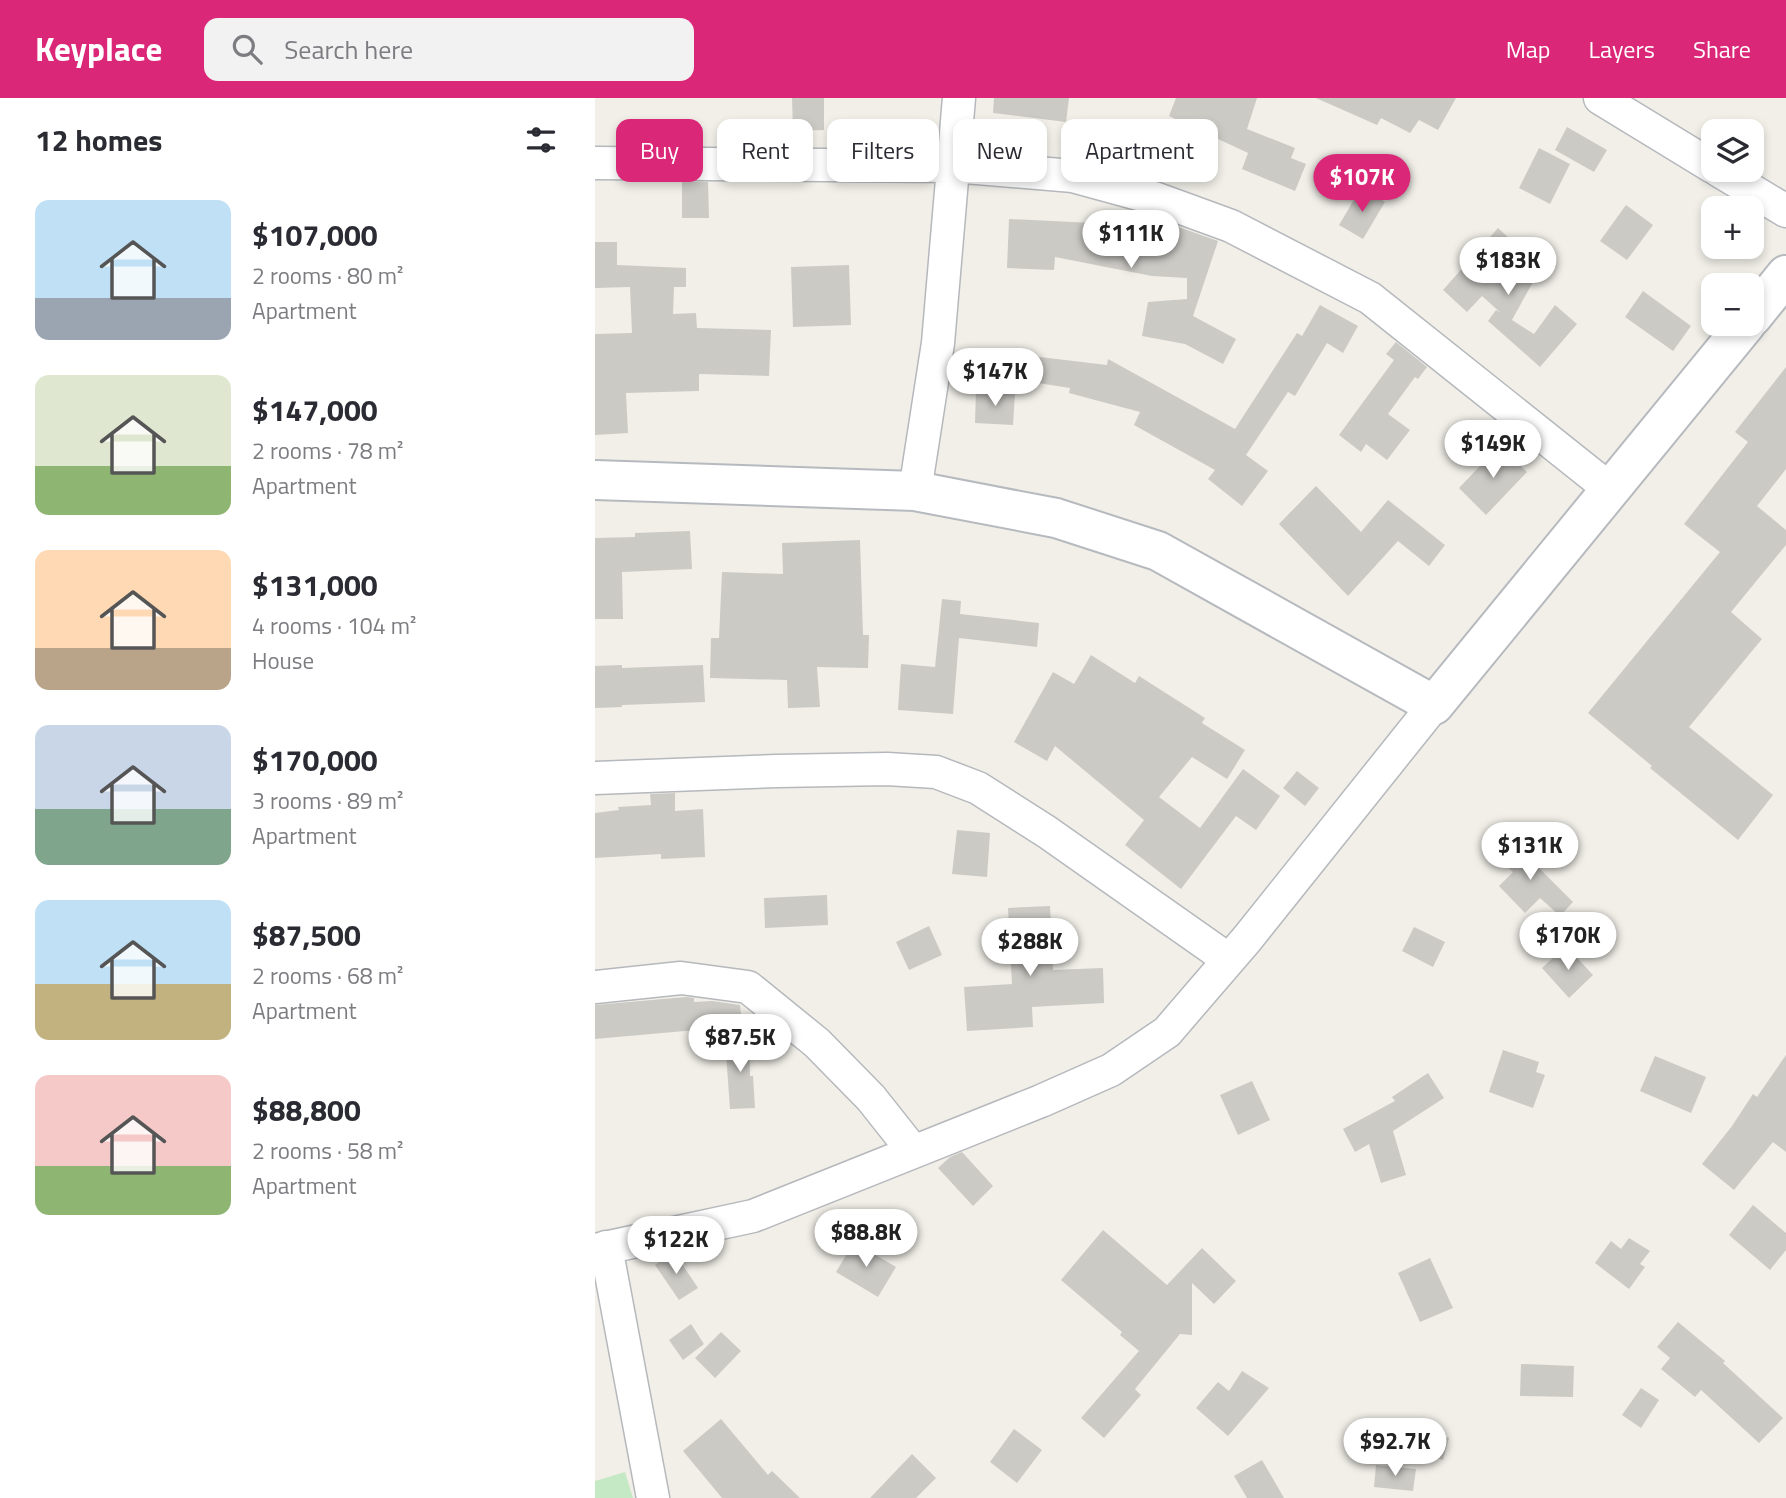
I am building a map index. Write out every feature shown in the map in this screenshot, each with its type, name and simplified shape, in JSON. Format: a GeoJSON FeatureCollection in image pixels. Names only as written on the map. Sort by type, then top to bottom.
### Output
{"type":"FeatureCollection","features":[{"type":"Feature","properties":{"kind":"street"},"geometry":{"type":"LineString","coordinates":[[957,119],[959,98]]}},
{"type":"Feature","properties":{"kind":"street"},"geometry":{"type":"LineString","coordinates":[[1600,98],[1701,160]]}},
{"type":"Feature","properties":{"kind":"street"},"geometry":{"type":"LineString","coordinates":[[595,163],[953,166],[938,343],[915,491]]}},
{"type":"Feature","properties":{"kind":"street"},"geometry":{"type":"LineString","coordinates":[[1047,174],[1073,176],[1157,199],[1231,226],[1370,298],[1611,490]]}},
{"type":"Feature","properties":{"kind":"street"},"geometry":{"type":"LineString","coordinates":[[1738,182],[1786,211]]}},
{"type":"Feature","properties":{"kind":"street"},"geometry":{"type":"LineString","coordinates":[[1764,302],[1786,275]]}},
{"type":"Feature","properties":{"kind":"street"},"geometry":{"type":"LineString","coordinates":[[652,1496],[600,1249],[753,1216],[1041,1101],[1111,1070],[1167,1032],[1229,960],[1736,336]]}},
{"type":"Feature","properties":{"kind":"street"},"geometry":{"type":"LineString","coordinates":[[595,480],[915,491],[1056,518],[1158,551],[1434,705]]}},
{"type":"Feature","properties":{"kind":"street"},"geometry":{"type":"LineString","coordinates":[[595,778],[818,770],[887,769],[936,772],[978,788],[1047,832],[1229,960]]}},
{"type":"Feature","properties":{"kind":"street"},"geometry":{"type":"LineString","coordinates":[[595,987],[681,978],[748,988],[817,1043],[871,1098],[913,1151]]}},
{"type":"Feature","properties":{"kind":"green space"},"geometry":{"type":"Polygon","coordinates":[[[625,1472],[633,1498],[595,1498],[595,1481],[625,1472]]]}},
{"type":"Feature","properties":{"kind":"building"},"geometry":{"type":"Polygon","coordinates":[[[792,98],[824,98],[824,130],[813,130],[813,119],[793,119],[792,98]]]}},
{"type":"Feature","properties":{"kind":"building"},"geometry":{"type":"Polygon","coordinates":[[[994,98],[1069,98],[1066,119],[1061,119],[1061,121],[993,113],[994,98]]]}},
{"type":"Feature","properties":{"kind":"building"},"geometry":{"type":"Polygon","coordinates":[[[1176,98],[1257,98],[1247,129],[1295,148],[1291,158],[1306,164],[1295,191],[1242,169],[1248,153],[1218,139],[1218,119],[1175,119],[1169,116],[1176,98]]]}},
{"type":"Feature","properties":{"kind":"building"},"geometry":{"type":"Polygon","coordinates":[[[1316,98],[1456,98],[1438,130],[1419,120],[1410,133],[1381,118],[1377,125],[1316,98]]]}},
{"type":"Feature","properties":{"kind":"building"},"geometry":{"type":"Polygon","coordinates":[[[1567,127],[1607,150],[1594,172],[1555,150],[1567,127]]]}},
{"type":"Feature","properties":{"kind":"building"},"geometry":{"type":"Polygon","coordinates":[[[1539,148],[1570,164],[1550,204],[1519,188],[1539,148]]]}},
{"type":"Feature","properties":{"kind":"building"},"geometry":{"type":"Polygon","coordinates":[[[682,182],[708,182],[709,218],[682,218],[682,182]]]}},
{"type":"Feature","properties":{"kind":"building"},"geometry":{"type":"Polygon","coordinates":[[[1361,188],[1385,202],[1363,239],[1339,225],[1361,188]]]}},
{"type":"Feature","properties":{"kind":"building"},"geometry":{"type":"Polygon","coordinates":[[[1626,205],[1653,225],[1627,260],[1600,241],[1626,205]]]}},
{"type":"Feature","properties":{"kind":"building"},"geometry":{"type":"Polygon","coordinates":[[[1009,219],[1093,223],[1166,236],[1170,224],[1218,241],[1193,316],[1236,339],[1223,364],[1185,344],[1142,336],[1148,302],[1187,299],[1187,278],[1152,276],[1055,257],[1054,270],[1007,268],[1009,219]]]}},
{"type":"Feature","properties":{"kind":"building"},"geometry":{"type":"Polygon","coordinates":[[[1498,228],[1523,251],[1513,262],[1534,280],[1512,320],[1534,334],[1555,305],[1577,324],[1540,367],[1488,321],[1496,310],[1501,313],[1482,296],[1467,312],[1443,290],[1498,228]]]}},
{"type":"Feature","properties":{"kind":"building"},"geometry":{"type":"Polygon","coordinates":[[[595,242],[617,242],[617,265],[686,268],[686,287],[674,287],[673,314],[696,313],[697,328],[771,330],[769,376],[699,374],[699,391],[626,393],[628,433],[595,435],[595,334],[632,333],[630,287],[595,288],[595,242]]]}},
{"type":"Feature","properties":{"kind":"building"},"geometry":{"type":"Polygon","coordinates":[[[849,265],[851,325],[793,327],[791,267],[849,265]]]}},
{"type":"Feature","properties":{"kind":"building"},"geometry":{"type":"Polygon","coordinates":[[[1643,291],[1691,326],[1673,351],[1625,317],[1643,291]]]}},
{"type":"Feature","properties":{"kind":"building"},"geometry":{"type":"Polygon","coordinates":[[[1320,305],[1358,326],[1343,353],[1327,343],[1295,396],[1288,392],[1246,455],[1268,471],[1242,506],[1208,479],[1215,470],[1134,425],[1140,412],[1069,393],[1070,388],[1025,381],[1023,355],[1107,365],[1108,359],[1235,429],[1297,333],[1302,336],[1320,305]]]}},
{"type":"Feature","properties":{"kind":"building"},"geometry":{"type":"Polygon","coordinates":[[[1396,342],[1427,367],[1418,379],[1415,377],[1388,414],[1410,430],[1387,460],[1366,444],[1361,452],[1339,435],[1394,360],[1386,354],[1396,342]]]}},
{"type":"Feature","properties":{"kind":"building"},"geometry":{"type":"Polygon","coordinates":[[[1786,367],[1786,469],[1757,506],[1786,530],[1786,545],[1731,612],[1762,639],[1689,727],[1773,795],[1738,840],[1588,713],[1720,552],[1684,524],[1748,442],[1735,432],[1786,367]]]}},
{"type":"Feature","properties":{"kind":"building"},"geometry":{"type":"Polygon","coordinates":[[[976,391],[1015,393],[1013,425],[975,423],[976,391]]]}},
{"type":"Feature","properties":{"kind":"building"},"geometry":{"type":"Polygon","coordinates":[[[1500,445],[1527,472],[1486,515],[1459,488],[1500,445]]]}},
{"type":"Feature","properties":{"kind":"building"},"geometry":{"type":"Polygon","coordinates":[[[1316,486],[1361,532],[1388,500],[1445,545],[1429,566],[1398,541],[1348,596],[1279,524],[1316,486]]]}},
{"type":"Feature","properties":{"kind":"building"},"geometry":{"type":"Polygon","coordinates":[[[690,531],[692,569],[622,572],[623,619],[595,619],[595,538],[690,531]]]}},
{"type":"Feature","properties":{"kind":"building"},"geometry":{"type":"Polygon","coordinates":[[[860,540],[863,635],[869,635],[868,668],[817,667],[820,707],[788,708],[787,680],[710,678],[711,638],[719,638],[722,572],[783,574],[782,543],[860,540]]]}},
{"type":"Feature","properties":{"kind":"building"},"geometry":{"type":"Polygon","coordinates":[[[942,599],[961,601],[960,614],[1039,623],[1037,647],[959,638],[953,714],[898,710],[901,664],[935,667],[942,599]]]}},
{"type":"Feature","properties":{"kind":"building"},"geometry":{"type":"Polygon","coordinates":[[[1091,655],[1135,683],[1139,676],[1205,718],[1202,723],[1245,750],[1227,779],[1192,757],[1159,797],[1200,828],[1243,769],[1280,796],[1256,830],[1236,816],[1181,889],[1125,845],[1144,820],[1055,746],[1047,761],[1014,742],[1053,672],[1074,684],[1091,655]]]}},
{"type":"Feature","properties":{"kind":"building"},"geometry":{"type":"Polygon","coordinates":[[[622,665],[622,668],[703,665],[705,702],[595,708],[595,666],[622,665]]]}},
{"type":"Feature","properties":{"kind":"building"},"geometry":{"type":"Polygon","coordinates":[[[1297,771],[1319,788],[1305,806],[1283,788],[1297,771]]]}},
{"type":"Feature","properties":{"kind":"building"},"geometry":{"type":"Polygon","coordinates":[[[675,793],[675,811],[703,809],[705,857],[661,859],[661,854],[595,858],[595,813],[619,810],[618,807],[651,805],[650,794],[675,793]]]}},
{"type":"Feature","properties":{"kind":"building"},"geometry":{"type":"Polygon","coordinates":[[[957,830],[990,833],[987,877],[952,874],[957,830]]]}},
{"type":"Feature","properties":{"kind":"building"},"geometry":{"type":"Polygon","coordinates":[[[1511,840],[1573,902],[1560,916],[1540,898],[1525,913],[1499,886],[1513,872],[1496,856],[1511,840]]]}},
{"type":"Feature","properties":{"kind":"building"},"geometry":{"type":"Polygon","coordinates":[[[827,895],[828,925],[765,928],[764,898],[827,895]]]}},
{"type":"Feature","properties":{"kind":"building"},"geometry":{"type":"Polygon","coordinates":[[[1050,906],[1053,970],[1103,968],[1104,1003],[1032,1007],[1033,1027],[967,1031],[964,987],[1012,984],[1008,908],[1050,906]]]}},
{"type":"Feature","properties":{"kind":"building"},"geometry":{"type":"Polygon","coordinates":[[[929,926],[942,955],[909,970],[896,942],[929,926]]]}},
{"type":"Feature","properties":{"kind":"building"},"geometry":{"type":"Polygon","coordinates":[[[1414,927],[1445,942],[1433,967],[1402,951],[1414,927]]]}},
{"type":"Feature","properties":{"kind":"building"},"geometry":{"type":"Polygon","coordinates":[[[1566,946],[1593,975],[1569,998],[1542,968],[1566,946]]]}},
{"type":"Feature","properties":{"kind":"building"},"geometry":{"type":"Polygon","coordinates":[[[694,998],[694,1002],[712,1001],[740,1005],[743,1032],[718,1034],[718,1028],[595,1039],[595,1005],[694,998]]]}},
{"type":"Feature","properties":{"kind":"building"},"geometry":{"type":"Polygon","coordinates":[[[749,1038],[750,1076],[753,1076],[755,1108],[730,1109],[725,1039],[749,1038]]]}},
{"type":"Feature","properties":{"kind":"building"},"geometry":{"type":"Polygon","coordinates":[[[1503,1050],[1539,1062],[1536,1072],[1545,1075],[1533,1108],[1489,1092],[1503,1050]]]}},
{"type":"Feature","properties":{"kind":"building"},"geometry":{"type":"Polygon","coordinates":[[[1786,1055],[1786,1152],[1773,1142],[1734,1190],[1702,1164],[1753,1094],[1757,1097],[1786,1055]]]}},
{"type":"Feature","properties":{"kind":"building"},"geometry":{"type":"Polygon","coordinates":[[[1655,1056],[1706,1077],[1691,1113],[1640,1091],[1655,1056]]]}},
{"type":"Feature","properties":{"kind":"building"},"geometry":{"type":"Polygon","coordinates":[[[1428,1073],[1444,1098],[1393,1131],[1406,1175],[1381,1183],[1369,1144],[1355,1152],[1343,1129],[1395,1101],[1392,1097],[1428,1073]]]}},
{"type":"Feature","properties":{"kind":"building"},"geometry":{"type":"Polygon","coordinates":[[[1252,1081],[1270,1120],[1238,1135],[1220,1095],[1252,1081]]]}},
{"type":"Feature","properties":{"kind":"building"},"geometry":{"type":"Polygon","coordinates":[[[962,1152],[993,1186],[973,1206],[938,1168],[950,1157],[962,1152]]]}},
{"type":"Feature","properties":{"kind":"building"},"geometry":{"type":"Polygon","coordinates":[[[1753,1205],[1786,1233],[1786,1250],[1770,1270],[1729,1235],[1753,1205]]]}},
{"type":"Feature","properties":{"kind":"building"},"geometry":{"type":"Polygon","coordinates":[[[1103,1230],[1167,1285],[1202,1248],[1236,1281],[1214,1304],[1192,1283],[1192,1335],[1180,1334],[1135,1389],[1141,1395],[1104,1438],[1081,1418],[1139,1351],[1120,1335],[1122,1332],[1061,1280],[1103,1230]]]}},
{"type":"Feature","properties":{"kind":"building"},"geometry":{"type":"Polygon","coordinates":[[[1629,1238],[1650,1251],[1640,1264],[1645,1267],[1629,1289],[1595,1263],[1611,1241],[1621,1249],[1629,1238]]]}},
{"type":"Feature","properties":{"kind":"building"},"geometry":{"type":"Polygon","coordinates":[[[854,1242],[896,1267],[878,1297],[836,1272],[854,1242]]]}},
{"type":"Feature","properties":{"kind":"building"},"geometry":{"type":"Polygon","coordinates":[[[674,1252],[698,1288],[679,1300],[655,1265],[674,1252]]]}},
{"type":"Feature","properties":{"kind":"building"},"geometry":{"type":"Polygon","coordinates":[[[1430,1258],[1453,1308],[1420,1322],[1398,1273],[1430,1258]]]}},
{"type":"Feature","properties":{"kind":"building"},"geometry":{"type":"Polygon","coordinates":[[[1678,1322],[1725,1361],[1723,1363],[1783,1418],[1759,1443],[1701,1390],[1695,1397],[1661,1369],[1670,1358],[1657,1347],[1678,1322]]]}},
{"type":"Feature","properties":{"kind":"building"},"geometry":{"type":"Polygon","coordinates":[[[691,1324],[704,1344],[683,1360],[669,1340],[691,1324]]]}},
{"type":"Feature","properties":{"kind":"building"},"geometry":{"type":"Polygon","coordinates":[[[721,1332],[741,1351],[715,1378],[695,1358],[721,1332]]]}},
{"type":"Feature","properties":{"kind":"building"},"geometry":{"type":"Polygon","coordinates":[[[1521,1364],[1574,1366],[1573,1397],[1520,1396],[1521,1364]]]}},
{"type":"Feature","properties":{"kind":"building"},"geometry":{"type":"Polygon","coordinates":[[[1242,1371],[1269,1388],[1228,1436],[1196,1408],[1218,1382],[1229,1391],[1242,1371]]]}},
{"type":"Feature","properties":{"kind":"building"},"geometry":{"type":"Polygon","coordinates":[[[1641,1388],[1659,1400],[1641,1428],[1622,1415],[1641,1388]]]}},
{"type":"Feature","properties":{"kind":"building"},"geometry":{"type":"Polygon","coordinates":[[[721,1419],[768,1475],[772,1471],[800,1498],[722,1498],[683,1451],[721,1419]]]}},
{"type":"Feature","properties":{"kind":"building"},"geometry":{"type":"Polygon","coordinates":[[[1014,1429],[1042,1450],[1017,1483],[990,1462],[1014,1429]]]}},
{"type":"Feature","properties":{"kind":"building"},"geometry":{"type":"Polygon","coordinates":[[[1427,1432],[1449,1438],[1443,1460],[1422,1454],[1427,1432]]]}},
{"type":"Feature","properties":{"kind":"building"},"geometry":{"type":"Polygon","coordinates":[[[912,1454],[936,1478],[916,1498],[870,1498],[912,1454]]]}},
{"type":"Feature","properties":{"kind":"building"},"geometry":{"type":"Polygon","coordinates":[[[1262,1460],[1284,1498],[1247,1498],[1234,1476],[1262,1460]]]}},
{"type":"Feature","properties":{"kind":"building"},"geometry":{"type":"Polygon","coordinates":[[[1376,1465],[1416,1469],[1413,1491],[1374,1487],[1376,1465]]]}}]}
